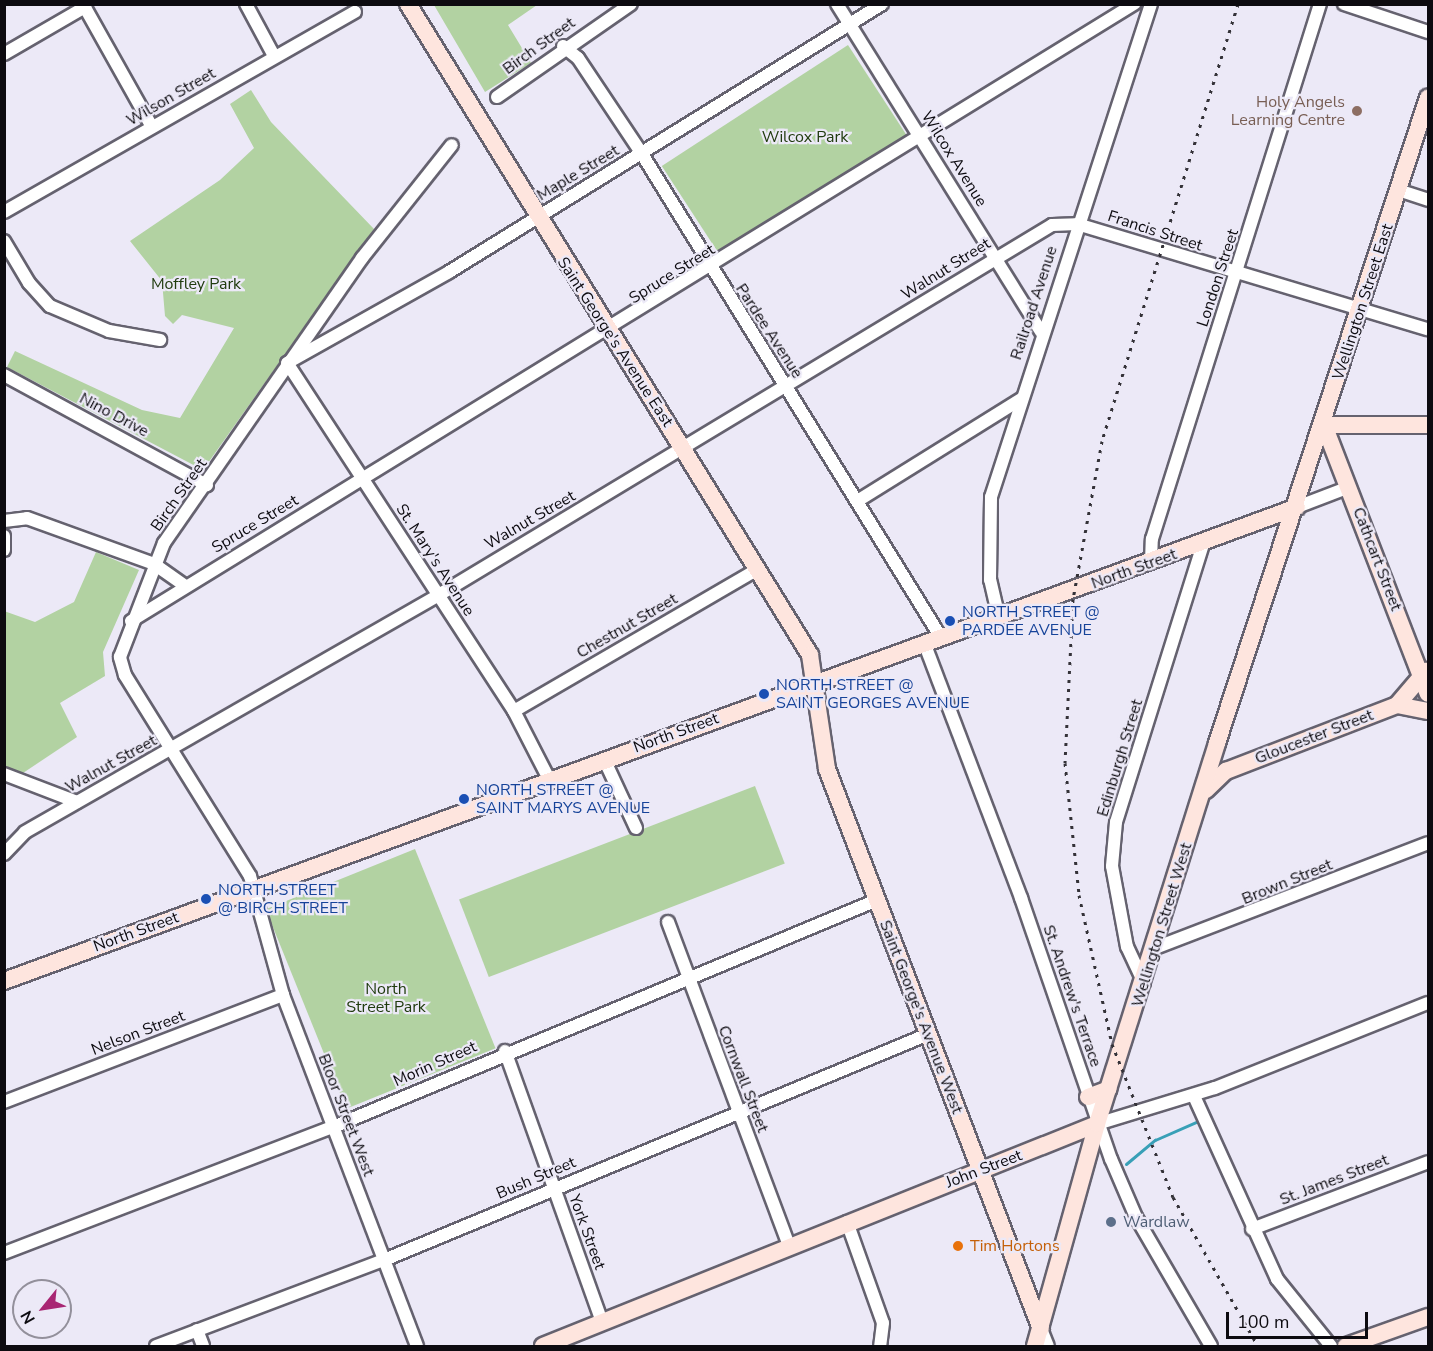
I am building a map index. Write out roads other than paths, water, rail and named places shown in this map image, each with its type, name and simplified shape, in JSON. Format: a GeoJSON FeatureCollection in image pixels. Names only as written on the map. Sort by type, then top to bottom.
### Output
{"type":"FeatureCollection","features":[{"type":"Feature","properties":{"kind":"main road","name":"Saint George's Avenue East"},"geometry":{"type":"LineString","coordinates":[[408,4],[536,218],[794,626],[818,682]]}},
{"type":"Feature","properties":{"kind":"main road","name":"Wellington Street East"},"geometry":{"type":"LineString","coordinates":[[1297,507],[1428,98]]}},
{"type":"Feature","properties":{"kind":"main road"},"geometry":{"type":"LineString","coordinates":[[1324,425],[1428,425]]}},
{"type":"Feature","properties":{"kind":"main road","name":"Cathcart Street"},"geometry":{"type":"LineString","coordinates":[[1324,425],[1410,643],[1425,672],[1428,694]]}},
{"type":"Feature","properties":{"kind":"main road","name":"North Street"},"geometry":{"type":"LineString","coordinates":[[4,981],[250,893],[549,778],[942,639],[1203,544],[1297,507]]}},
{"type":"Feature","properties":{"kind":"main road","name":"Wellington Street West"},"geometry":{"type":"LineString","coordinates":[[1035,1347],[1097,1124],[1145,985],[1217,743],[1297,507]]}},
{"type":"Feature","properties":{"kind":"main road"},"geometry":{"type":"LineString","coordinates":[[1410,643],[1428,654]]}},
{"type":"Feature","properties":{"kind":"main road","name":"Gloucester Street"},"geometry":{"type":"LineString","coordinates":[[1203,793],[1237,766],[1397,705],[1425,672]]}},
{"type":"Feature","properties":{"kind":"main road","name":"Saint George's Avenue West"},"geometry":{"type":"LineString","coordinates":[[818,682],[827,769],[926,1035],[982,1171],[1041,1329]]}},
{"type":"Feature","properties":{"kind":"main road"},"geometry":{"type":"LineString","coordinates":[[1397,705],[1428,711]]}},
{"type":"Feature","properties":{"kind":"main road"},"geometry":{"type":"LineString","coordinates":[[1217,743],[1225,759],[1237,766]]}},
{"type":"Feature","properties":{"kind":"main road"},"geometry":{"type":"LineString","coordinates":[[1088,1097],[1109,1089]]}},
{"type":"Feature","properties":{"kind":"main road","name":"John Street"},"geometry":{"type":"LineString","coordinates":[[543,1347],[847,1222],[1097,1124]]}},
{"type":"Feature","properties":{"kind":"main road"},"geometry":{"type":"LineString","coordinates":[[1346,1347],[1428,1317]]}},
{"type":"Feature","properties":{"kind":"street"},"geometry":{"type":"LineString","coordinates":[[246,4],[274,56]]}},
{"type":"Feature","properties":{"kind":"street","name":"Birch Street"},"geometry":{"type":"LineString","coordinates":[[497,97],[564,46],[631,4]]}},
{"type":"Feature","properties":{"kind":"street","name":"Wilcox Avenue"},"geometry":{"type":"LineString","coordinates":[[837,4],[997,257],[1041,332]]}},
{"type":"Feature","properties":{"kind":"street","name":"Maple Street"},"geometry":{"type":"LineString","coordinates":[[287,363],[536,218],[882,4]]}},
{"type":"Feature","properties":{"kind":"street","name":"Spruce Street"},"geometry":{"type":"LineString","coordinates":[[131,621],[362,478],[710,270],[1134,4]]}},
{"type":"Feature","properties":{"kind":"street","name":"Railroad Avenue"},"geometry":{"type":"LineString","coordinates":[[999,618],[990,580],[987,526],[1041,332],[1151,4]]}},
{"type":"Feature","properties":{"kind":"street","name":"London Street"},"geometry":{"type":"LineString","coordinates":[[1151,562],[1152,539],[1320,4]]}},
{"type":"Feature","properties":{"kind":"street"},"geometry":{"type":"LineString","coordinates":[[1344,4],[1428,32]]}},
{"type":"Feature","properties":{"kind":"street"},"geometry":{"type":"LineString","coordinates":[[4,54],[84,6],[152,127]]}},
{"type":"Feature","properties":{"kind":"street","name":"Wilson Street"},"geometry":{"type":"LineString","coordinates":[[4,212],[274,56],[355,12]]}},
{"type":"Feature","properties":{"kind":"street","name":"Pardee Avenue"},"geometry":{"type":"LineString","coordinates":[[564,46],[578,58],[642,154],[710,270],[859,500],[942,639]]}},
{"type":"Feature","properties":{"kind":"street","name":"Birch Street"},"geometry":{"type":"LineString","coordinates":[[250,893],[250,876],[175,747],[125,675],[120,657],[131,621],[154,564],[287,363],[452,145]]}},
{"type":"Feature","properties":{"kind":"street"},"geometry":{"type":"LineString","coordinates":[[1398,190],[1428,200]]}},
{"type":"Feature","properties":{"kind":"street","name":"Walnut Street"},"geometry":{"type":"LineString","coordinates":[[4,854],[25,832],[437,596],[684,450],[997,257],[1052,225],[1077,224]]}},
{"type":"Feature","properties":{"kind":"street","name":"Francis Street"},"geometry":{"type":"LineString","coordinates":[[1077,224],[1236,274],[1428,328]]}},
{"type":"Feature","properties":{"kind":"street"},"geometry":{"type":"LineString","coordinates":[[4,241],[29,283],[50,306],[109,331],[160,340]]}},
{"type":"Feature","properties":{"kind":"street","name":"St. Mary's Avenue"},"geometry":{"type":"LineString","coordinates":[[287,363],[514,711],[549,778]]}},
{"type":"Feature","properties":{"kind":"street","name":"Nino Drive"},"geometry":{"type":"LineString","coordinates":[[4,375],[207,484]]}},
{"type":"Feature","properties":{"kind":"street"},"geometry":{"type":"LineString","coordinates":[[859,500],[1021,399]]}},
{"type":"Feature","properties":{"kind":"street","name":"North Street"},"geometry":{"type":"LineString","coordinates":[[1297,507],[1349,487]]}},
{"type":"Feature","properties":{"kind":"street"},"geometry":{"type":"LineString","coordinates":[[4,521],[27,518],[154,564],[185,586]]}},
{"type":"Feature","properties":{"kind":"street"},"geometry":{"type":"LineString","coordinates":[[4,536],[4,550]]}},
{"type":"Feature","properties":{"kind":"street","name":"Edinburgh Street"},"geometry":{"type":"LineString","coordinates":[[1145,985],[1127,946],[1112,866],[1116,822],[1203,544]]}},
{"type":"Feature","properties":{"kind":"street","name":"Chestnut Street"},"geometry":{"type":"LineString","coordinates":[[514,711],[758,569]]}},
{"type":"Feature","properties":{"kind":"street","name":"St. Andrew's Terrace"},"geometry":{"type":"LineString","coordinates":[[925,645],[1021,898],[1097,1124],[1136,1217],[1211,1347]]}},
{"type":"Feature","properties":{"kind":"street"},"geometry":{"type":"LineString","coordinates":[[604,759],[636,828]]}},
{"type":"Feature","properties":{"kind":"street"},"geometry":{"type":"LineString","coordinates":[[4,774],[77,802]]}},
{"type":"Feature","properties":{"kind":"street","name":"Brown Street"},"geometry":{"type":"LineString","coordinates":[[1155,948],[1428,843]]}},
{"type":"Feature","properties":{"kind":"street","name":"Bloor Street West"},"geometry":{"type":"LineString","coordinates":[[250,893],[283,995],[417,1347]]}},
{"type":"Feature","properties":{"kind":"street","name":"Morin Street"},"geometry":{"type":"LineString","coordinates":[[4,1253],[333,1127],[505,1051],[687,975],[877,900]]}},
{"type":"Feature","properties":{"kind":"street","name":"Cornwall Street"},"geometry":{"type":"LineString","coordinates":[[668,922],[789,1246]]}},
{"type":"Feature","properties":{"kind":"street","name":"Nelson Street"},"geometry":{"type":"LineString","coordinates":[[4,1102],[283,995]]}},
{"type":"Feature","properties":{"kind":"street","name":"John Street"},"geometry":{"type":"LineString","coordinates":[[1097,1124],[1194,1096],[1428,1003]]}},
{"type":"Feature","properties":{"kind":"street","name":"Bush Street"},"geometry":{"type":"LineString","coordinates":[[156,1347],[384,1260],[926,1035]]}},
{"type":"Feature","properties":{"kind":"street","name":"York Street"},"geometry":{"type":"LineString","coordinates":[[505,1051],[602,1322]]}},
{"type":"Feature","properties":{"kind":"street"},"geometry":{"type":"LineString","coordinates":[[1194,1096],[1252,1229],[1277,1279],[1331,1347]]}},
{"type":"Feature","properties":{"kind":"street","name":"St. James Street"},"geometry":{"type":"LineString","coordinates":[[1252,1229],[1428,1162]]}},
{"type":"Feature","properties":{"kind":"street"},"geometry":{"type":"LineString","coordinates":[[847,1222],[883,1323],[880,1347]]}},
{"type":"Feature","properties":{"kind":"street","name":"Saint George's Avenue West"},"geometry":{"type":"LineString","coordinates":[[1041,1329],[1048,1347]]}},
{"type":"Feature","properties":{"kind":"street"},"geometry":{"type":"LineString","coordinates":[[197,1330],[203,1347]]}},
{"type":"Feature","properties":{"kind":"waterway"},"geometry":{"type":"LineString","coordinates":[[1126,1164],[1155,1140],[1198,1121]]}},
{"type":"Feature","properties":{"kind":"railway"},"geometry":{"type":"LineString","coordinates":[[1238,4],[1102,441],[1073,599],[1065,763],[1079,895],[1112,1044],[1173,1197],[1258,1346]]}},
{"type":"Feature","properties":{"kind":"place","name":"Holy Angels Learning Centre"},"geometry":{"type":"Point","coordinates":[1357,111]}},
{"type":"Feature","properties":{"kind":"place","name":"NORTH STREET @ PARDEE AVENUE"},"geometry":{"type":"Point","coordinates":[950,621]}},
{"type":"Feature","properties":{"kind":"place","name":"NORTH STREET @ SAINT GEORGES AVENUE"},"geometry":{"type":"Point","coordinates":[764,694]}},
{"type":"Feature","properties":{"kind":"place","name":"NORTH STREET @ SAINT MARYS AVENUE"},"geometry":{"type":"Point","coordinates":[464,799]}},
{"type":"Feature","properties":{"kind":"place","name":"NORTH STREET @ BIRCH STREET"},"geometry":{"type":"Point","coordinates":[206,899]}},
{"type":"Feature","properties":{"kind":"place","name":"Wardlaw"},"geometry":{"type":"Point","coordinates":[1111,1222]}},
{"type":"Feature","properties":{"kind":"place","name":"Tim Hortons"},"geometry":{"type":"Point","coordinates":[958,1246]}},
{"type":"Feature","properties":{"kind":"park label","name":"Wilcox Park"},"geometry":{"type":"Point","coordinates":[805,137]}},
{"type":"Feature","properties":{"kind":"park label","name":"Moffley Park"},"geometry":{"type":"Point","coordinates":[196,284]}},
{"type":"Feature","properties":{"kind":"park label","name":"North Street Park"},"geometry":{"type":"Point","coordinates":[386,998]}}]}
